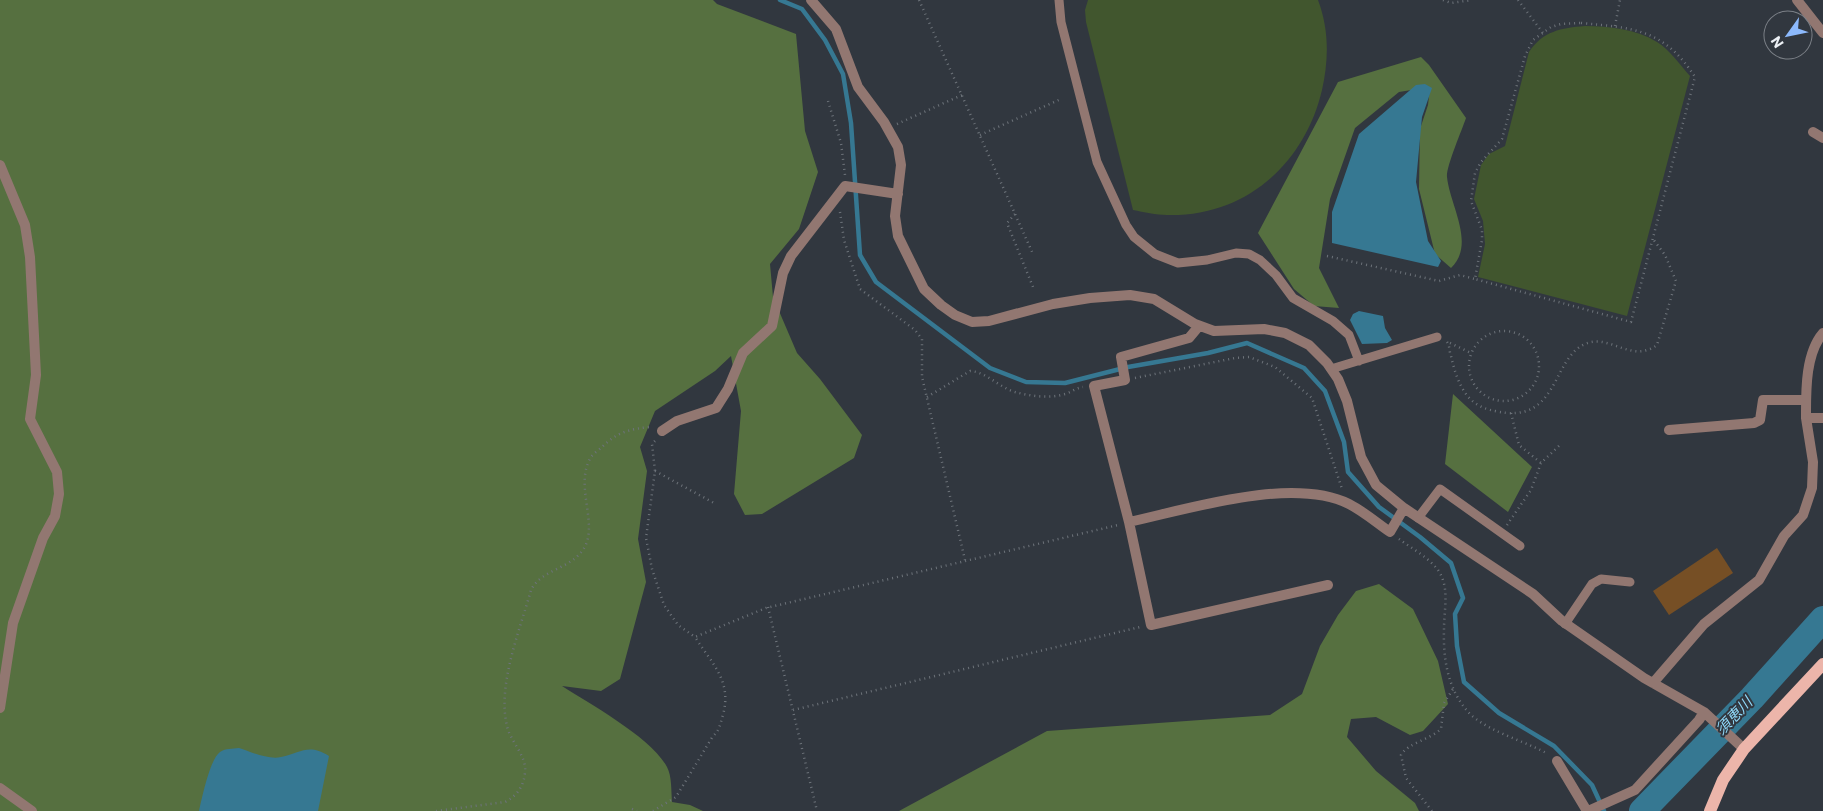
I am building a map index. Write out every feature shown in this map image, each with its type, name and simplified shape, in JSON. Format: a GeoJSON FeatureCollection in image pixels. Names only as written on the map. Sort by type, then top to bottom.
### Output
{"type":"FeatureCollection","features":[{"type":"Feature","properties":{"kind":"main road"},"geometry":{"type":"LineString","coordinates":[[1710,811],[1723,780],[1744,750],[1823,664]]}},
{"type":"Feature","properties":{"kind":"street"},"geometry":{"type":"LineString","coordinates":[[811,0],[836,29],[858,87],[888,129],[898,147],[901,164],[896,216],[898,236],[907,258],[924,288],[955,315],[972,322],[989,321],[1053,304],[1090,298],[1130,296],[1154,299],[1199,326],[1214,331],[1264,329],[1285,334],[1309,345],[1331,369],[1347,401],[1360,457],[1376,485],[1418,518],[1532,594],[1565,624],[1653,683],[1704,712],[1744,750]]}},
{"type":"Feature","properties":{"kind":"street"},"geometry":{"type":"LineString","coordinates":[[1797,0],[1823,33]]}},
{"type":"Feature","properties":{"kind":"street"},"geometry":{"type":"LineString","coordinates":[[1813,132],[1823,138]]}},
{"type":"Feature","properties":{"kind":"street"},"geometry":{"type":"LineString","coordinates":[[0,165],[25,225],[30,257],[36,375],[30,419],[57,472],[59,494],[55,516],[43,538],[12,623],[0,708]]}},
{"type":"Feature","properties":{"kind":"street"},"geometry":{"type":"LineString","coordinates":[[662,431],[678,421],[716,408],[728,389],[743,353],[772,326],[783,273],[791,256],[845,186],[898,194]]}},
{"type":"Feature","properties":{"kind":"street"},"geometry":{"type":"LineString","coordinates":[[1199,326],[1189,338],[1121,357],[1125,380],[1094,386],[1129,522],[1151,625],[1328,585]]}},
{"type":"Feature","properties":{"kind":"street"},"geometry":{"type":"LineString","coordinates":[[1653,683],[1704,624],[1759,580],[1784,536],[1803,515],[1812,488],[1813,462],[1806,418],[1810,358],[1823,333]]}},
{"type":"Feature","properties":{"kind":"street"},"geometry":{"type":"LineString","coordinates":[[1669,430],[1754,424],[1760,420],[1763,400],[1806,400]]}},
{"type":"Feature","properties":{"kind":"street"},"geometry":{"type":"LineString","coordinates":[[1806,418],[1823,418]]}},
{"type":"Feature","properties":{"kind":"street"},"geometry":{"type":"LineString","coordinates":[[1129,522],[1268,493],[1311,494],[1349,504],[1390,532],[1404,508]]}},
{"type":"Feature","properties":{"kind":"street"},"geometry":{"type":"LineString","coordinates":[[1557,761],[1587,811],[1635,790],[1699,720],[1704,712]]}},
{"type":"Feature","properties":{"kind":"street"},"geometry":{"type":"LineString","coordinates":[[0,788],[32,811]]}},
{"type":"Feature","properties":{"kind":"lane"},"geometry":{"type":"LineString","coordinates":[[1059,0],[1060,22],[1098,162],[1126,225],[1134,237],[1154,254],[1178,262],[1207,260],[1236,253],[1249,254],[1260,260],[1276,275],[1293,298],[1333,321],[1349,335],[1359,361]]}},
{"type":"Feature","properties":{"kind":"lane"},"geometry":{"type":"LineString","coordinates":[[1331,369],[1437,337]]}},
{"type":"Feature","properties":{"kind":"lane"},"geometry":{"type":"LineString","coordinates":[[1418,518],[1440,489],[1520,546]]}},
{"type":"Feature","properties":{"kind":"lane"},"geometry":{"type":"LineString","coordinates":[[1565,624],[1592,584],[1601,579],[1630,582]]}},
{"type":"Feature","properties":{"kind":"path"},"geometry":{"type":"LineString","coordinates":[[919,0],[1033,254]]}},
{"type":"Feature","properties":{"kind":"path"},"geometry":{"type":"LineString","coordinates":[[1443,0],[1451,3],[1472,0]]}},
{"type":"Feature","properties":{"kind":"path"},"geometry":{"type":"LineString","coordinates":[[1518,0],[1543,33]]}},
{"type":"Feature","properties":{"kind":"path"},"geometry":{"type":"LineString","coordinates":[[1615,26],[1620,0]]}},
{"type":"Feature","properties":{"kind":"path"},"geometry":{"type":"LineString","coordinates":[[1327,256],[1439,281],[1460,276],[1475,279],[1631,322],[1695,77],[1687,65],[1660,39],[1632,28],[1581,23],[1561,24],[1533,40],[1524,56],[1502,139],[1480,162],[1476,173],[1471,201],[1482,230],[1482,240],[1475,279]]}},
{"type":"Feature","properties":{"kind":"path"},"geometry":{"type":"LineString","coordinates":[[888,129],[962,95]]}},
{"type":"Feature","properties":{"kind":"path"},"geometry":{"type":"LineString","coordinates":[[980,135],[1061,99]]}},
{"type":"Feature","properties":{"kind":"path"},"geometry":{"type":"LineString","coordinates":[[828,101],[841,143],[845,186]]}},
{"type":"Feature","properties":{"kind":"path"},"geometry":{"type":"LineString","coordinates":[[837,195],[844,240],[860,289],[915,330],[922,339],[922,376],[965,561]]}},
{"type":"Feature","properties":{"kind":"path"},"geometry":{"type":"LineString","coordinates":[[1015,214],[1008,223],[1033,288]]}},
{"type":"Feature","properties":{"kind":"path"},"geometry":{"type":"LineString","coordinates":[[1449,342],[1450,354],[1459,384],[1468,397],[1478,405],[1490,410],[1511,412],[1521,412],[1536,405],[1548,396],[1576,349],[1587,343],[1600,342],[1641,353],[1657,345],[1676,281],[1664,255],[1653,239]]}},
{"type":"Feature","properties":{"kind":"path"},"geometry":{"type":"LineString","coordinates":[[1495,331],[1517,332],[1527,338],[1539,358],[1540,370],[1536,382],[1529,392],[1518,398],[1506,401],[1494,400],[1483,395],[1475,386],[1470,376],[1468,364],[1471,353],[1480,340],[1495,331]]}},
{"type":"Feature","properties":{"kind":"path"},"geometry":{"type":"LineString","coordinates":[[1437,337],[1471,353]]}},
{"type":"Feature","properties":{"kind":"path"},"geometry":{"type":"LineString","coordinates":[[1125,380],[1235,358],[1263,361],[1275,367],[1312,398],[1339,483],[1349,504]]}},
{"type":"Feature","properties":{"kind":"path"},"geometry":{"type":"LineString","coordinates":[[927,397],[970,371],[978,372],[1000,386],[1028,395],[1047,397],[1066,394],[1076,388],[1094,386]]}},
{"type":"Feature","properties":{"kind":"path"},"geometry":{"type":"LineString","coordinates":[[1511,412],[1519,445],[1542,463]]}},
{"type":"Feature","properties":{"kind":"path"},"geometry":{"type":"LineString","coordinates":[[436,811],[505,802],[513,798],[522,786],[526,770],[507,727],[505,706],[506,681],[531,590],[536,581],[575,558],[583,550],[589,531],[584,480],[591,458],[612,437],[629,429],[656,427],[662,431],[652,444],[655,471],[646,538],[652,569],[664,605],[678,625],[695,637],[724,680],[726,700],[719,731],[713,736],[690,771],[676,797],[653,811]]}},
{"type":"Feature","properties":{"kind":"path"},"geometry":{"type":"LineString","coordinates":[[1502,533],[1531,490],[1542,463],[1561,444]]}},
{"type":"Feature","properties":{"kind":"path"},"geometry":{"type":"LineString","coordinates":[[655,471],[714,503]]}},
{"type":"Feature","properties":{"kind":"path"},"geometry":{"type":"LineString","coordinates":[[695,637],[768,607],[1129,522]]}},
{"type":"Feature","properties":{"kind":"path"},"geometry":{"type":"LineString","coordinates":[[1390,532],[1433,565],[1443,581],[1446,604],[1444,650],[1453,690],[1470,714],[1538,748],[1557,761]]}},
{"type":"Feature","properties":{"kind":"path"},"geometry":{"type":"LineString","coordinates":[[768,607],[817,811]]}},
{"type":"Feature","properties":{"kind":"path"},"geometry":{"type":"LineString","coordinates":[[793,710],[1151,625]]}},
{"type":"Feature","properties":{"kind":"path"},"geometry":{"type":"LineString","coordinates":[[1432,811],[1406,778],[1401,755],[1404,750],[1426,740],[1441,730],[1444,702],[1453,690]]}},
{"type":"Feature","properties":{"kind":"path"},"geometry":{"type":"LineString","coordinates":[[632,809],[638,811]]}},
{"type":"Feature","properties":{"kind":"green space"},"geometry":{"type":"Polygon","coordinates":[[[0,0],[713,0],[717,4],[796,34],[805,131],[818,172],[799,229],[770,264],[773,297],[797,353],[820,379],[862,435],[854,458],[762,514],[745,515],[734,494],[741,411],[731,356],[715,371],[655,411],[640,447],[647,471],[638,539],[646,582],[620,679],[601,691],[562,686],[635,733],[659,756],[670,775],[672,802],[690,805],[703,811],[0,811],[0,0]]]}},
{"type":"Feature","properties":{"kind":"green space"},"geometry":{"type":"Polygon","coordinates":[[[1088,0],[1318,0],[1326,33],[1327,56],[1322,90],[1314,116],[1302,141],[1268,181],[1246,196],[1222,207],[1196,213],[1167,215],[1133,210],[1086,22],[1085,10],[1088,0]]]}},
{"type":"Feature","properties":{"kind":"green space"},"geometry":{"type":"Polygon","coordinates":[[[1585,26],[1622,29],[1649,38],[1666,49],[1690,76],[1627,316],[1478,277],[1485,244],[1483,221],[1474,199],[1481,165],[1489,154],[1505,146],[1529,52],[1540,39],[1553,32],[1585,26]]]}},
{"type":"Feature","properties":{"kind":"green space"},"geometry":{"type":"Polygon","coordinates":[[[1421,57],[1429,65],[1466,118],[1447,172],[1449,188],[1462,236],[1458,258],[1451,268],[1435,254],[1419,189],[1420,129],[1428,105],[1430,87],[1399,92],[1355,128],[1330,199],[1319,268],[1339,308],[1314,306],[1294,289],[1258,233],[1338,82],[1421,57]]]}},
{"type":"Feature","properties":{"kind":"green space"},"geometry":{"type":"Polygon","coordinates":[[[1453,394],[1532,467],[1508,512],[1445,464],[1453,394]]]}},
{"type":"Feature","properties":{"kind":"green space"},"geometry":{"type":"Polygon","coordinates":[[[1379,584],[1413,609],[1438,661],[1448,704],[1423,731],[1410,735],[1376,717],[1351,719],[1347,737],[1376,771],[1415,803],[1419,811],[899,811],[1047,731],[1270,715],[1302,694],[1320,646],[1338,615],[1356,591],[1379,584]]]}},
{"type":"Feature","properties":{"kind":"water"},"geometry":{"type":"Polygon","coordinates":[[[1425,84],[1432,88],[1422,117],[1416,182],[1428,241],[1441,261],[1438,267],[1332,243],[1332,212],[1359,134],[1416,85],[1425,84]]]}},
{"type":"Feature","properties":{"kind":"water"},"geometry":{"type":"Polygon","coordinates":[[[1359,311],[1383,316],[1385,328],[1392,340],[1387,343],[1362,344],[1350,320],[1353,314],[1359,311]]]}},
{"type":"Feature","properties":{"kind":"water"},"geometry":{"type":"Polygon","coordinates":[[[239,748],[276,758],[305,750],[315,750],[329,756],[318,811],[199,811],[207,779],[216,756],[225,750],[239,748]]]}},
{"type":"Feature","properties":{"kind":"building"},"geometry":{"type":"Polygon","coordinates":[[[1717,548],[1733,573],[1669,615],[1653,591],[1717,548]]]}},
{"type":"Feature","properties":{"kind":"waterway"},"geometry":{"type":"LineString","coordinates":[[780,0],[802,9],[825,40],[843,74],[851,123],[860,255],[876,282],[990,368],[1026,382],[1065,383],[1128,367],[1208,353],[1247,343],[1304,368],[1325,391],[1344,442],[1348,472],[1379,507],[1451,563],[1463,598],[1455,614],[1457,646],[1464,682],[1499,713],[1554,746],[1592,785],[1604,811]]}},
{"type":"Feature","properties":{"kind":"waterway","name":"須恵川"},"geometry":{"type":"LineString","coordinates":[[1642,811],[1752,698],[1823,619]]}}]}
